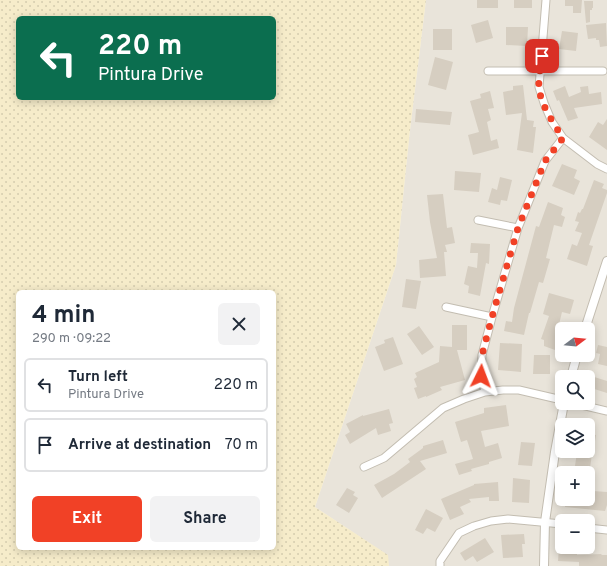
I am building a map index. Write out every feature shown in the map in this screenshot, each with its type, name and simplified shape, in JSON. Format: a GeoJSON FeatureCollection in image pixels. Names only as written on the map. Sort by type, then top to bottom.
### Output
{"type":"FeatureCollection","features":[{"type":"Feature","properties":{"kind":"street"},"geometry":{"type":"LineString","coordinates":[[546,0],[538,87],[552,122],[563,138],[597,164],[607,169]]}},
{"type":"Feature","properties":{"kind":"street"},"geometry":{"type":"LineString","coordinates":[[488,71],[603,70]]}},
{"type":"Feature","properties":{"kind":"street"},"geometry":{"type":"LineString","coordinates":[[485,392],[481,376],[482,355],[518,228],[545,161],[563,138]]}},
{"type":"Feature","properties":{"kind":"street"},"geometry":{"type":"LineString","coordinates":[[478,220],[518,228]]}},
{"type":"Feature","properties":{"kind":"street"},"geometry":{"type":"LineString","coordinates":[[587,322],[607,261]]}},
{"type":"Feature","properties":{"kind":"street"},"geometry":{"type":"LineString","coordinates":[[446,307],[492,317]]}},
{"type":"Feature","properties":{"kind":"street"},"geometry":{"type":"LineString","coordinates":[[364,467],[384,458],[443,408],[450,404],[485,392],[503,390],[519,390],[555,398]]}},
{"type":"Feature","properties":{"kind":"street"},"geometry":{"type":"LineString","coordinates":[[595,408],[607,411]]}},
{"type":"Feature","properties":{"kind":"street"},"geometry":{"type":"LineString","coordinates":[[544,566],[545,522],[563,410]]}},
{"type":"Feature","properties":{"kind":"street"},"geometry":{"type":"LineString","coordinates":[[440,566],[440,561],[459,533],[474,526],[492,521],[508,519],[555,523]]}},
{"type":"Feature","properties":{"kind":"street"},"geometry":{"type":"LineString","coordinates":[[595,529],[607,530]]}},
{"type":"Feature","properties":{"kind":"shaded area"},"geometry":{"type":"Polygon","coordinates":[[[426,0],[607,0],[607,566],[389,566],[387,555],[315,507],[396,265],[410,130],[426,0]]]}},
{"type":"Feature","properties":{"kind":"sand"},"geometry":{"type":"Polygon","coordinates":[[[0,0],[426,0],[410,130],[396,265],[315,507],[388,555],[389,566],[0,566],[0,0]]]}},
{"type":"Feature","properties":{"kind":"building"},"geometry":{"type":"Polygon","coordinates":[[[477,0],[498,0],[498,8],[477,8],[477,0]]]}},
{"type":"Feature","properties":{"kind":"building"},"geometry":{"type":"Polygon","coordinates":[[[514,0],[532,0],[532,8],[514,8],[514,0]]]}},
{"type":"Feature","properties":{"kind":"building"},"geometry":{"type":"Polygon","coordinates":[[[565,0],[582,0],[581,13],[573,13],[573,6],[565,6],[565,0]]]}},
{"type":"Feature","properties":{"kind":"building"},"geometry":{"type":"Polygon","coordinates":[[[584,1],[593,1],[593,8],[590,10],[590,22],[586,23],[584,1]]]}},
{"type":"Feature","properties":{"kind":"building"},"geometry":{"type":"Polygon","coordinates":[[[488,20],[493,38],[476,43],[471,25],[488,20]]]}},
{"type":"Feature","properties":{"kind":"building"},"geometry":{"type":"Polygon","coordinates":[[[606,23],[607,46],[600,47],[599,40],[596,40],[596,38],[588,39],[586,25],[606,23]]]}},
{"type":"Feature","properties":{"kind":"building"},"geometry":{"type":"Polygon","coordinates":[[[506,27],[528,27],[527,46],[506,45],[506,27]]]}},
{"type":"Feature","properties":{"kind":"building"},"geometry":{"type":"Polygon","coordinates":[[[433,29],[452,29],[452,50],[433,50],[433,29]]]}},
{"type":"Feature","properties":{"kind":"building"},"geometry":{"type":"Polygon","coordinates":[[[562,31],[578,33],[576,51],[559,49],[562,31]]]}},
{"type":"Feature","properties":{"kind":"building"},"geometry":{"type":"Polygon","coordinates":[[[435,57],[453,62],[446,90],[428,85],[435,57]]]}},
{"type":"Feature","properties":{"kind":"building"},"geometry":{"type":"Polygon","coordinates":[[[523,85],[527,120],[534,121],[533,127],[536,127],[533,153],[517,150],[522,113],[506,115],[503,92],[513,90],[513,86],[523,85]]]}},
{"type":"Feature","properties":{"kind":"building"},"geometry":{"type":"Polygon","coordinates":[[[565,86],[569,97],[581,92],[580,87],[588,86],[589,94],[601,92],[602,104],[574,108],[578,118],[568,121],[559,100],[557,101],[553,91],[565,86]]]}},
{"type":"Feature","properties":{"kind":"building"},"geometry":{"type":"Polygon","coordinates":[[[490,91],[494,108],[488,109],[491,120],[487,122],[491,141],[497,139],[499,148],[473,155],[468,135],[479,132],[470,101],[481,98],[480,94],[490,91]]]}},
{"type":"Feature","properties":{"kind":"building"},"geometry":{"type":"Polygon","coordinates":[[[416,109],[452,112],[450,125],[415,122],[416,109]]]}},
{"type":"Feature","properties":{"kind":"building"},"geometry":{"type":"Polygon","coordinates":[[[607,119],[607,150],[589,137],[598,122],[603,125],[607,119]]]}},
{"type":"Feature","properties":{"kind":"building"},"geometry":{"type":"Polygon","coordinates":[[[562,164],[577,170],[574,178],[580,181],[574,195],[552,186],[562,164]]]}},
{"type":"Feature","properties":{"kind":"building"},"geometry":{"type":"Polygon","coordinates":[[[455,171],[481,173],[479,192],[454,190],[455,171]]]}},
{"type":"Feature","properties":{"kind":"building"},"geometry":{"type":"Polygon","coordinates":[[[500,177],[512,180],[507,201],[501,200],[500,205],[488,202],[492,188],[497,190],[500,177]]]}},
{"type":"Feature","properties":{"kind":"building"},"geometry":{"type":"Polygon","coordinates":[[[594,180],[604,184],[602,188],[607,190],[607,193],[589,245],[593,246],[587,266],[567,259],[572,244],[577,246],[582,233],[575,231],[579,222],[575,221],[578,212],[580,213],[583,209],[594,180]]]}},
{"type":"Feature","properties":{"kind":"building"},"geometry":{"type":"Polygon","coordinates":[[[443,194],[447,228],[452,227],[455,243],[445,245],[447,252],[444,252],[446,276],[420,278],[419,260],[437,258],[430,222],[427,195],[443,194]]]}},
{"type":"Feature","properties":{"kind":"building"},"geometry":{"type":"Polygon","coordinates":[[[548,202],[563,208],[561,215],[565,217],[562,227],[554,225],[546,258],[550,259],[543,283],[539,282],[524,335],[504,331],[506,321],[512,322],[514,308],[536,226],[539,227],[548,202]]]}},
{"type":"Feature","properties":{"kind":"building"},"geometry":{"type":"Polygon","coordinates":[[[471,243],[490,244],[489,264],[486,263],[480,296],[468,293],[469,286],[464,284],[468,266],[477,268],[478,253],[470,253],[471,243]]]}},
{"type":"Feature","properties":{"kind":"building"},"geometry":{"type":"Polygon","coordinates":[[[406,279],[421,281],[416,309],[402,307],[406,279]]]}},
{"type":"Feature","properties":{"kind":"building"},"geometry":{"type":"Polygon","coordinates":[[[549,293],[574,300],[570,314],[562,312],[560,322],[555,322],[555,350],[544,346],[544,340],[541,339],[549,316],[543,314],[549,293]]]}},
{"type":"Feature","properties":{"kind":"building"},"geometry":{"type":"Polygon","coordinates":[[[452,325],[467,325],[467,350],[457,350],[465,380],[440,387],[442,390],[418,399],[414,388],[417,387],[414,379],[417,377],[415,373],[439,362],[440,346],[452,347],[452,325]]]}},
{"type":"Feature","properties":{"kind":"building"},"geometry":{"type":"Polygon","coordinates":[[[419,326],[434,347],[422,355],[407,334],[419,326]]]}},
{"type":"Feature","properties":{"kind":"building"},"geometry":{"type":"Polygon","coordinates":[[[393,337],[403,364],[384,371],[375,347],[385,343],[384,340],[393,337]]]}},
{"type":"Feature","properties":{"kind":"building"},"geometry":{"type":"Polygon","coordinates":[[[500,343],[522,344],[521,372],[498,370],[500,343]]]}},
{"type":"Feature","properties":{"kind":"building"},"geometry":{"type":"Polygon","coordinates":[[[598,345],[607,347],[607,366],[598,364],[600,354],[596,353],[598,345]]]}},
{"type":"Feature","properties":{"kind":"building"},"geometry":{"type":"Polygon","coordinates":[[[534,355],[550,355],[550,374],[533,374],[534,355]]]}},
{"type":"Feature","properties":{"kind":"building"},"geometry":{"type":"Polygon","coordinates":[[[595,377],[607,381],[607,393],[595,389],[595,377]]]}},
{"type":"Feature","properties":{"kind":"building"},"geometry":{"type":"Polygon","coordinates":[[[506,405],[509,426],[481,431],[485,447],[498,443],[502,458],[459,475],[455,464],[473,459],[467,440],[461,442],[455,422],[484,413],[484,408],[506,405]]]}},
{"type":"Feature","properties":{"kind":"building"},"geometry":{"type":"Polygon","coordinates":[[[389,409],[393,423],[389,424],[391,431],[378,435],[376,428],[350,444],[345,435],[350,432],[346,424],[363,415],[389,409]]]}},
{"type":"Feature","properties":{"kind":"building"},"geometry":{"type":"Polygon","coordinates":[[[443,440],[447,453],[420,461],[426,469],[382,498],[374,485],[394,474],[410,462],[408,459],[423,448],[423,446],[443,440]]]}},
{"type":"Feature","properties":{"kind":"building"},"geometry":{"type":"Polygon","coordinates":[[[521,442],[535,443],[532,466],[518,465],[521,442]]]}},
{"type":"Feature","properties":{"kind":"building"},"geometry":{"type":"Polygon","coordinates":[[[576,458],[591,458],[590,466],[575,466],[576,458]]]}},
{"type":"Feature","properties":{"kind":"building"},"geometry":{"type":"Polygon","coordinates":[[[513,478],[530,480],[529,503],[512,502],[513,478]]]}},
{"type":"Feature","properties":{"kind":"building"},"geometry":{"type":"Polygon","coordinates":[[[498,482],[499,501],[489,501],[489,497],[469,499],[471,502],[460,507],[464,514],[450,520],[441,499],[474,484],[498,482]]]}},
{"type":"Feature","properties":{"kind":"building"},"geometry":{"type":"Polygon","coordinates":[[[347,488],[355,492],[353,495],[358,498],[349,513],[336,505],[347,488]]]}},
{"type":"Feature","properties":{"kind":"building"},"geometry":{"type":"Polygon","coordinates":[[[595,491],[607,492],[607,505],[605,511],[565,507],[595,506],[595,491]]]}},
{"type":"Feature","properties":{"kind":"building"},"geometry":{"type":"Polygon","coordinates":[[[426,509],[443,518],[435,532],[427,528],[423,534],[415,530],[426,509]]]}},
{"type":"Feature","properties":{"kind":"building"},"geometry":{"type":"Polygon","coordinates":[[[524,534],[525,544],[522,544],[523,557],[503,558],[501,535],[524,534]]]}},
{"type":"Feature","properties":{"kind":"building"},"geometry":{"type":"Polygon","coordinates":[[[485,538],[494,552],[477,562],[473,556],[465,561],[460,553],[485,538]]]}},
{"type":"Feature","properties":{"kind":"building"},"geometry":{"type":"Polygon","coordinates":[[[558,554],[607,555],[607,566],[579,566],[579,562],[558,561],[558,554]]]}},
{"type":"Feature","properties":{"kind":"route"},"geometry":{"type":"LineString","coordinates":[[481,376],[482,355],[518,228],[545,161],[563,138],[552,122],[538,87],[542,56]]}}]}
